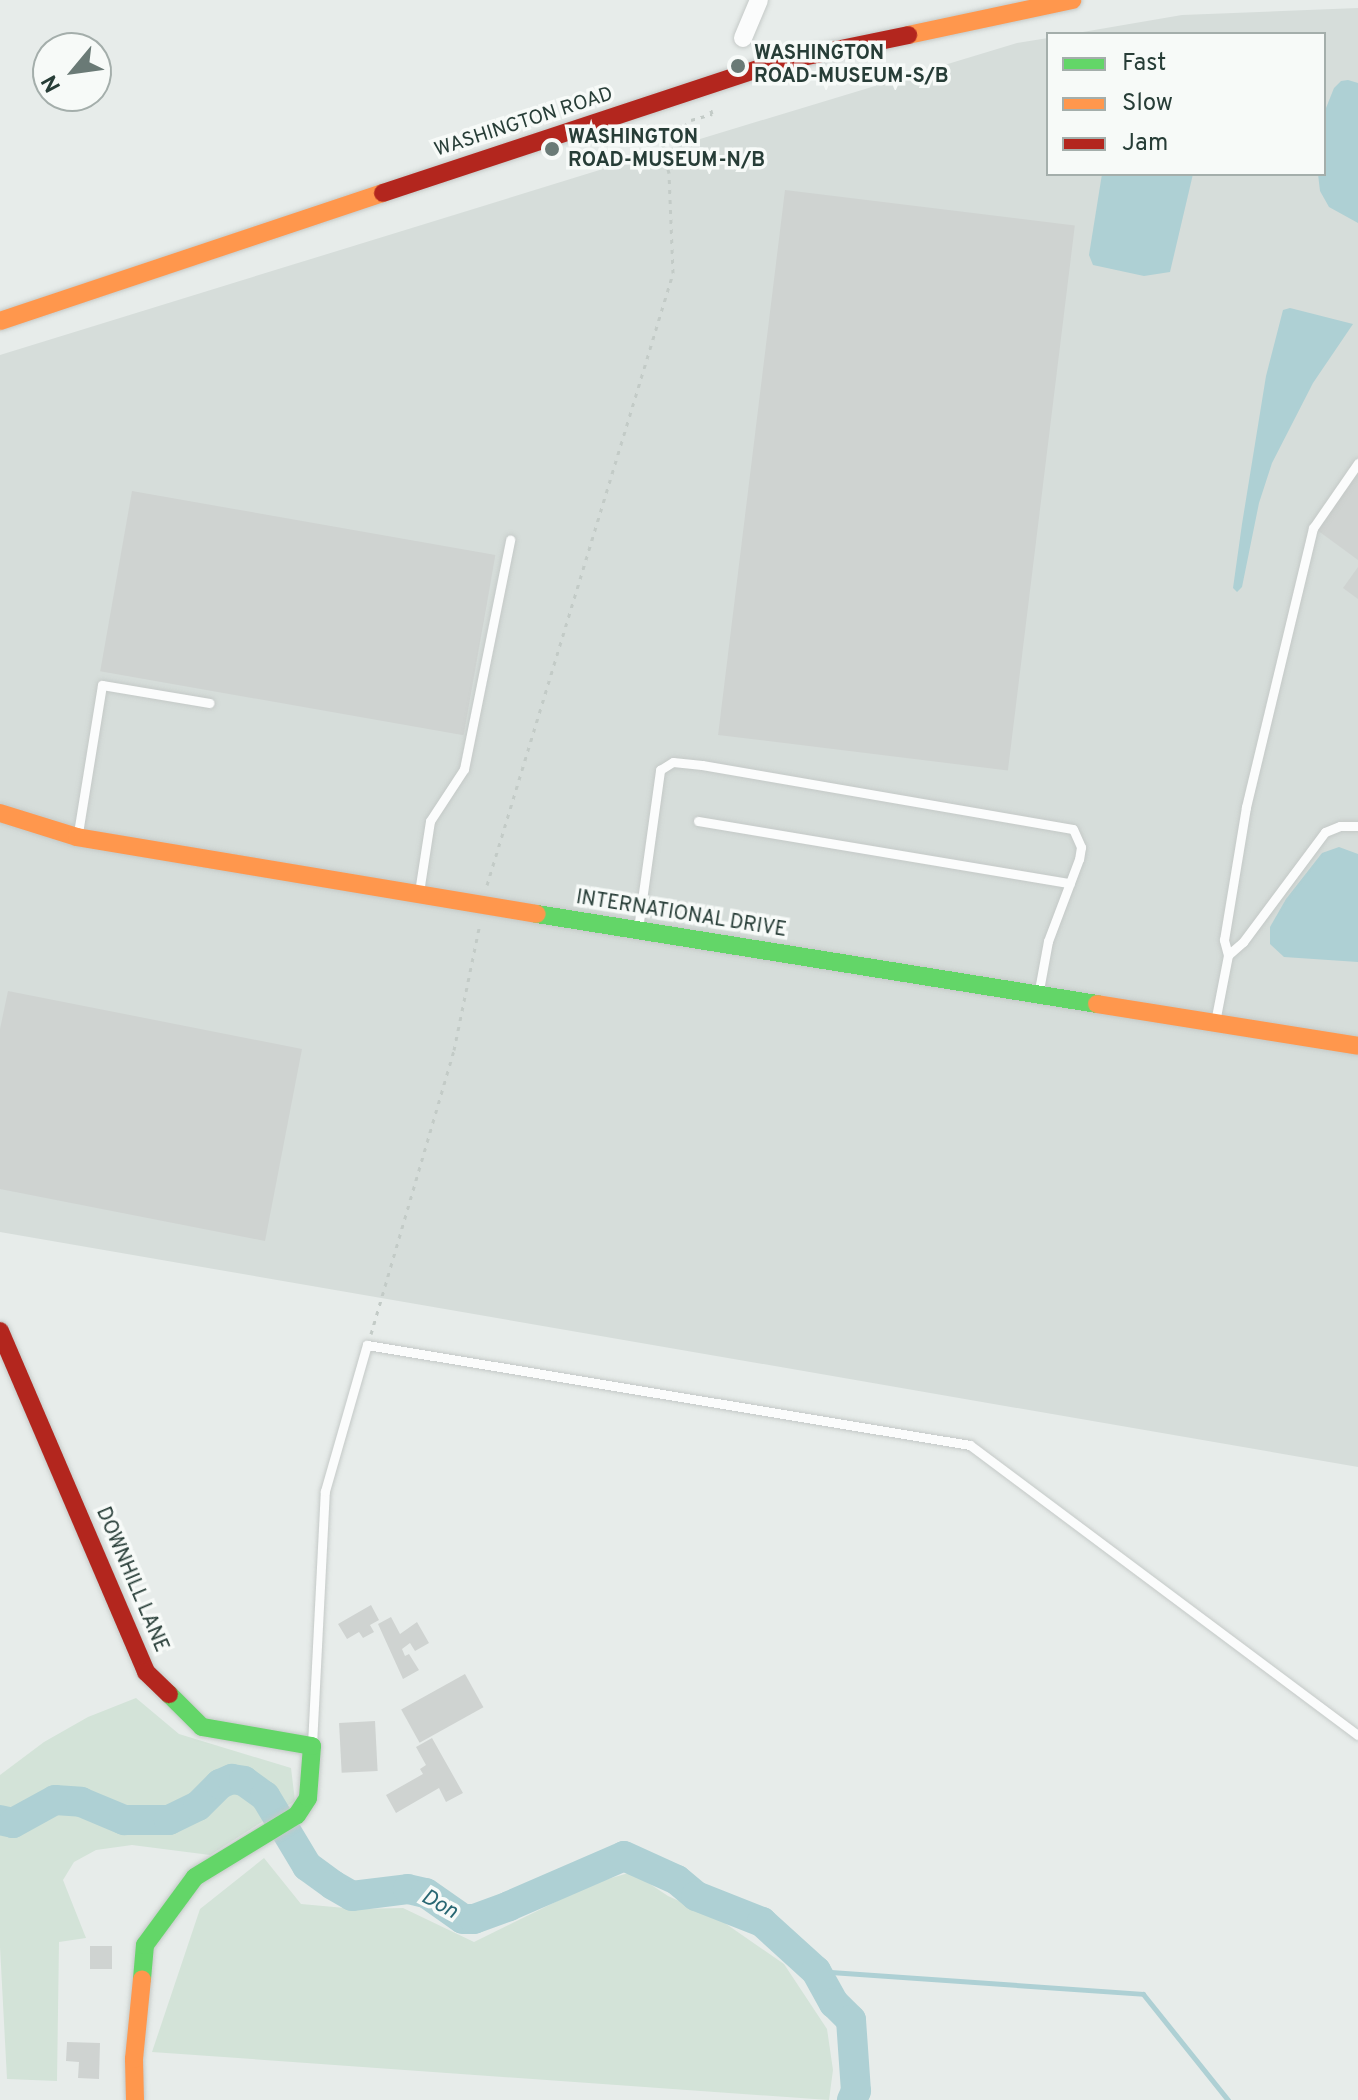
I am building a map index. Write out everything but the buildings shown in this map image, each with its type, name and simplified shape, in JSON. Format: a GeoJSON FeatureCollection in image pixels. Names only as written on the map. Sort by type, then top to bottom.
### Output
{"type":"FeatureCollection","features":[{"type":"Feature","properties":{"kind":"street"},"geometry":{"type":"LineString","coordinates":[[743,38],[759,0]]}},
{"type":"Feature","properties":{"kind":"street","name":"WASHINGTON ROAD"},"geometry":{"type":"LineString","coordinates":[[0,321],[778,62],[1072,0]]}},
{"type":"Feature","properties":{"kind":"street","name":"INTERNATIONAL DRIVE"},"geometry":{"type":"LineString","coordinates":[[0,813],[77,837],[1214,1026],[1358,1046]]}},
{"type":"Feature","properties":{"kind":"street","name":"DOWNHILL LANE"},"geometry":{"type":"LineString","coordinates":[[0,1331],[146,1672],[202,1727],[312,1746]]}},
{"type":"Feature","properties":{"kind":"street"},"geometry":{"type":"LineString","coordinates":[[135,2100],[134,2059],[145,1945],[195,1877],[297,1815],[308,1798],[312,1746]]}},
{"type":"Feature","properties":{"kind":"lane"},"geometry":{"type":"LineString","coordinates":[[1214,1026],[1228,955],[1224,940],[1246,807],[1313,528],[1358,463]]}},
{"type":"Feature","properties":{"kind":"lane"},"geometry":{"type":"LineString","coordinates":[[418,895],[430,821],[464,769],[510,540]]}},
{"type":"Feature","properties":{"kind":"lane"},"geometry":{"type":"LineString","coordinates":[[77,837],[102,685],[210,703]]}},
{"type":"Feature","properties":{"kind":"lane"},"geometry":{"type":"LineString","coordinates":[[638,929],[660,770],[673,762],[1073,829],[1081,847],[1048,941],[1039,995]]}},
{"type":"Feature","properties":{"kind":"lane"},"geometry":{"type":"LineString","coordinates":[[698,821],[1070,883]]}},
{"type":"Feature","properties":{"kind":"lane"},"geometry":{"type":"LineString","coordinates":[[1228,955],[1243,942],[1317,840],[1340,826],[1358,826]]}},
{"type":"Feature","properties":{"kind":"lane"},"geometry":{"type":"LineString","coordinates":[[312,1746],[325,1491],[367,1345],[970,1445],[1358,1735]]}},
{"type":"Feature","properties":{"kind":"path"},"geometry":{"type":"LineString","coordinates":[[486,889],[673,273],[669,173],[662,147],[691,120],[712,114]]}},
{"type":"Feature","properties":{"kind":"path"},"geometry":{"type":"LineString","coordinates":[[367,1345],[454,1050],[479,926]]}},
{"type":"Feature","properties":{"kind":"shaded area"},"geometry":{"type":"Polygon","coordinates":[[[1358,8],[1358,1467],[0,1232],[0,355],[1017,43],[1046,38],[1046,176],[1326,176],[1326,32],[1083,32],[1182,15],[1358,8]]]}},
{"type":"Feature","properties":{"kind":"green space"},"geometry":{"type":"Polygon","coordinates":[[[136,1698],[179,1734],[291,1768],[295,1801],[210,1855],[132,1845],[96,1850],[74,1862],[63,1880],[86,1938],[59,1942],[57,2081],[7,2079],[0,1947],[0,1775],[44,1742],[88,1717],[136,1698]]]}},
{"type":"Feature","properties":{"kind":"green space"},"geometry":{"type":"Polygon","coordinates":[[[264,1858],[301,1904],[356,1909],[403,1908],[474,1942],[594,1883],[632,1872],[668,1896],[719,1919],[784,1964],[827,2029],[833,2070],[829,2100],[152,2052],[200,1909],[264,1858]]]}},
{"type":"Feature","properties":{"kind":"water"},"geometry":{"type":"Polygon","coordinates":[[[1341,81],[1358,83],[1358,223],[1329,207],[1320,191],[1318,176],[1326,176],[1326,108],[1334,88],[1341,81]]]}},
{"type":"Feature","properties":{"kind":"water"},"geometry":{"type":"Polygon","coordinates":[[[1102,176],[1193,176],[1170,272],[1144,276],[1093,265],[1089,255],[1102,176]]]}},
{"type":"Feature","properties":{"kind":"water"},"geometry":{"type":"Polygon","coordinates":[[[1290,308],[1353,324],[1313,383],[1272,463],[1259,503],[1242,587],[1237,592],[1233,588],[1266,376],[1283,310],[1290,308]]]}},
{"type":"Feature","properties":{"kind":"water"},"geometry":{"type":"Polygon","coordinates":[[[1339,847],[1358,854],[1358,962],[1284,957],[1270,944],[1270,927],[1286,899],[1322,853],[1339,847]]]}},
{"type":"Feature","properties":{"kind":"waterway","name":"Don"},"geometry":{"type":"LineString","coordinates":[[0,1820],[13,1823],[55,1800],[81,1802],[124,1820],[169,1820],[198,1806],[220,1784],[232,1779],[244,1781],[265,1796],[307,1866],[333,1885],[352,1896],[408,1889],[426,1893],[463,1919],[474,1919],[509,1906],[624,1856],[677,1880],[696,1896],[762,1922],[816,1971],[834,2003],[851,2020],[856,2091],[852,2100]]}},
{"type":"Feature","properties":{"kind":"waterway"},"geometry":{"type":"LineString","coordinates":[[816,1971],[1143,1994],[1228,2100]]}},
{"type":"Feature","properties":{"kind":"traffic: fast"},"geometry":{"type":"LineString","coordinates":[[537,914],[1097,1004]]}},
{"type":"Feature","properties":{"kind":"traffic: fast"},"geometry":{"type":"LineString","coordinates":[[142,1979],[145,1945],[195,1877],[297,1815],[308,1798],[312,1746],[202,1727],[169,1694]]}},
{"type":"Feature","properties":{"kind":"traffic: slow"},"geometry":{"type":"LineString","coordinates":[[908,35],[1072,0]]}},
{"type":"Feature","properties":{"kind":"traffic: slow"},"geometry":{"type":"LineString","coordinates":[[0,321],[383,193]]}},
{"type":"Feature","properties":{"kind":"traffic: slow"},"geometry":{"type":"LineString","coordinates":[[0,813],[77,837],[537,914]]}},
{"type":"Feature","properties":{"kind":"traffic: slow"},"geometry":{"type":"LineString","coordinates":[[1097,1004],[1358,1046]]}},
{"type":"Feature","properties":{"kind":"traffic: slow"},"geometry":{"type":"LineString","coordinates":[[135,2100],[134,2059],[142,1979]]}},
{"type":"Feature","properties":{"kind":"traffic: jam"},"geometry":{"type":"LineString","coordinates":[[383,193],[778,62],[908,35]]}},
{"type":"Feature","properties":{"kind":"traffic: jam"},"geometry":{"type":"LineString","coordinates":[[0,1331],[146,1672],[169,1694]]}},
{"type":"Feature","properties":{"kind":"place","name":"WASHINGTON ROAD-MUSEUM-S/B"},"geometry":{"type":"Point","coordinates":[738,66]}},
{"type":"Feature","properties":{"kind":"place","name":"WASHINGTON ROAD-MUSEUM-N/B"},"geometry":{"type":"Point","coordinates":[552,149]}}]}
